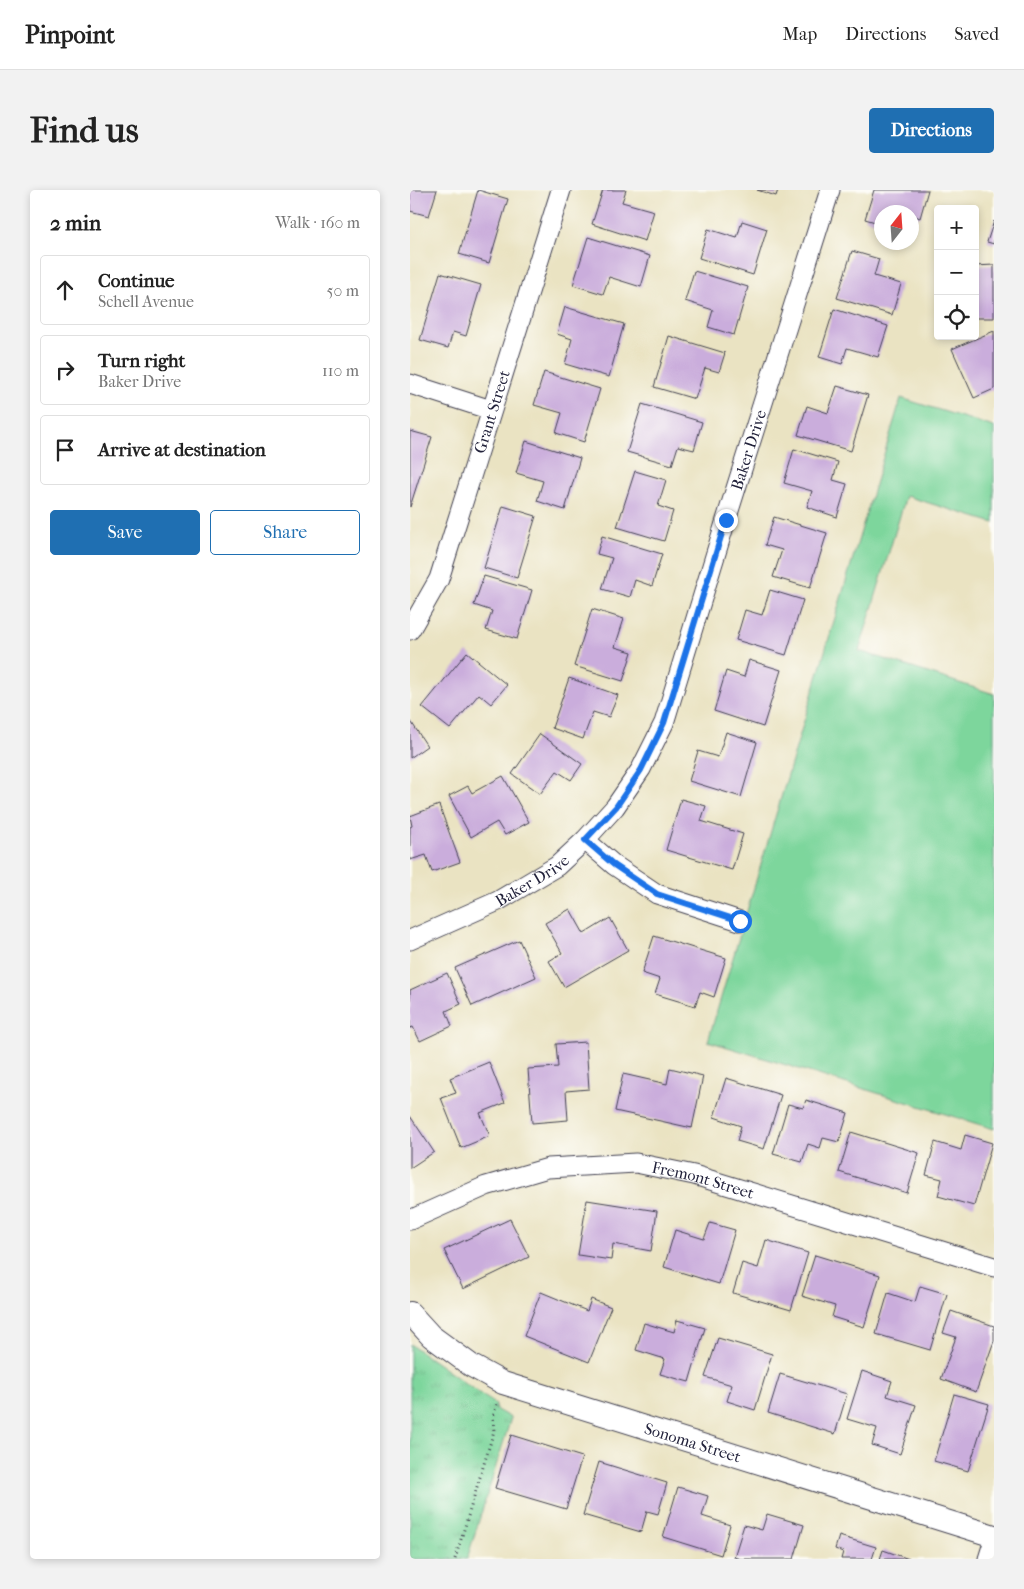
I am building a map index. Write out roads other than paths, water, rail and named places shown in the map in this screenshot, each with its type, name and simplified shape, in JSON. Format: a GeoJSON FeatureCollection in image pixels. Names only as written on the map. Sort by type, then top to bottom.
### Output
{"type":"FeatureCollection","features":[{"type":"Feature","properties":{"kind":"street","name":"Grant Street"},"geometry":{"type":"LineString","coordinates":[[410,630],[440,579],[561,190]]}},
{"type":"Feature","properties":{"kind":"street","name":"Baker Drive"},"geometry":{"type":"LineString","coordinates":[[410,940],[498,901],[556,866],[585,840],[616,807],[641,770],[664,723],[830,190]]}},
{"type":"Feature","properties":{"kind":"street"},"geometry":{"type":"LineString","coordinates":[[410,384],[491,410]]}},
{"type":"Feature","properties":{"kind":"street"},"geometry":{"type":"LineString","coordinates":[[585,840],[614,865],[657,894],[740,921]]}},
{"type":"Feature","properties":{"kind":"street","name":"Fremont Street"},"geometry":{"type":"LineString","coordinates":[[410,1220],[486,1186],[548,1168],[636,1163],[694,1175],[994,1267]]}},
{"type":"Feature","properties":{"kind":"street","name":"Sonoma Street"},"geometry":{"type":"LineString","coordinates":[[410,1313],[431,1336],[472,1366],[503,1383],[994,1536]]}},
{"type":"Feature","properties":{"kind":"street"},"geometry":{"type":"LineString","coordinates":[[988,1559],[994,1540]]}}]}
